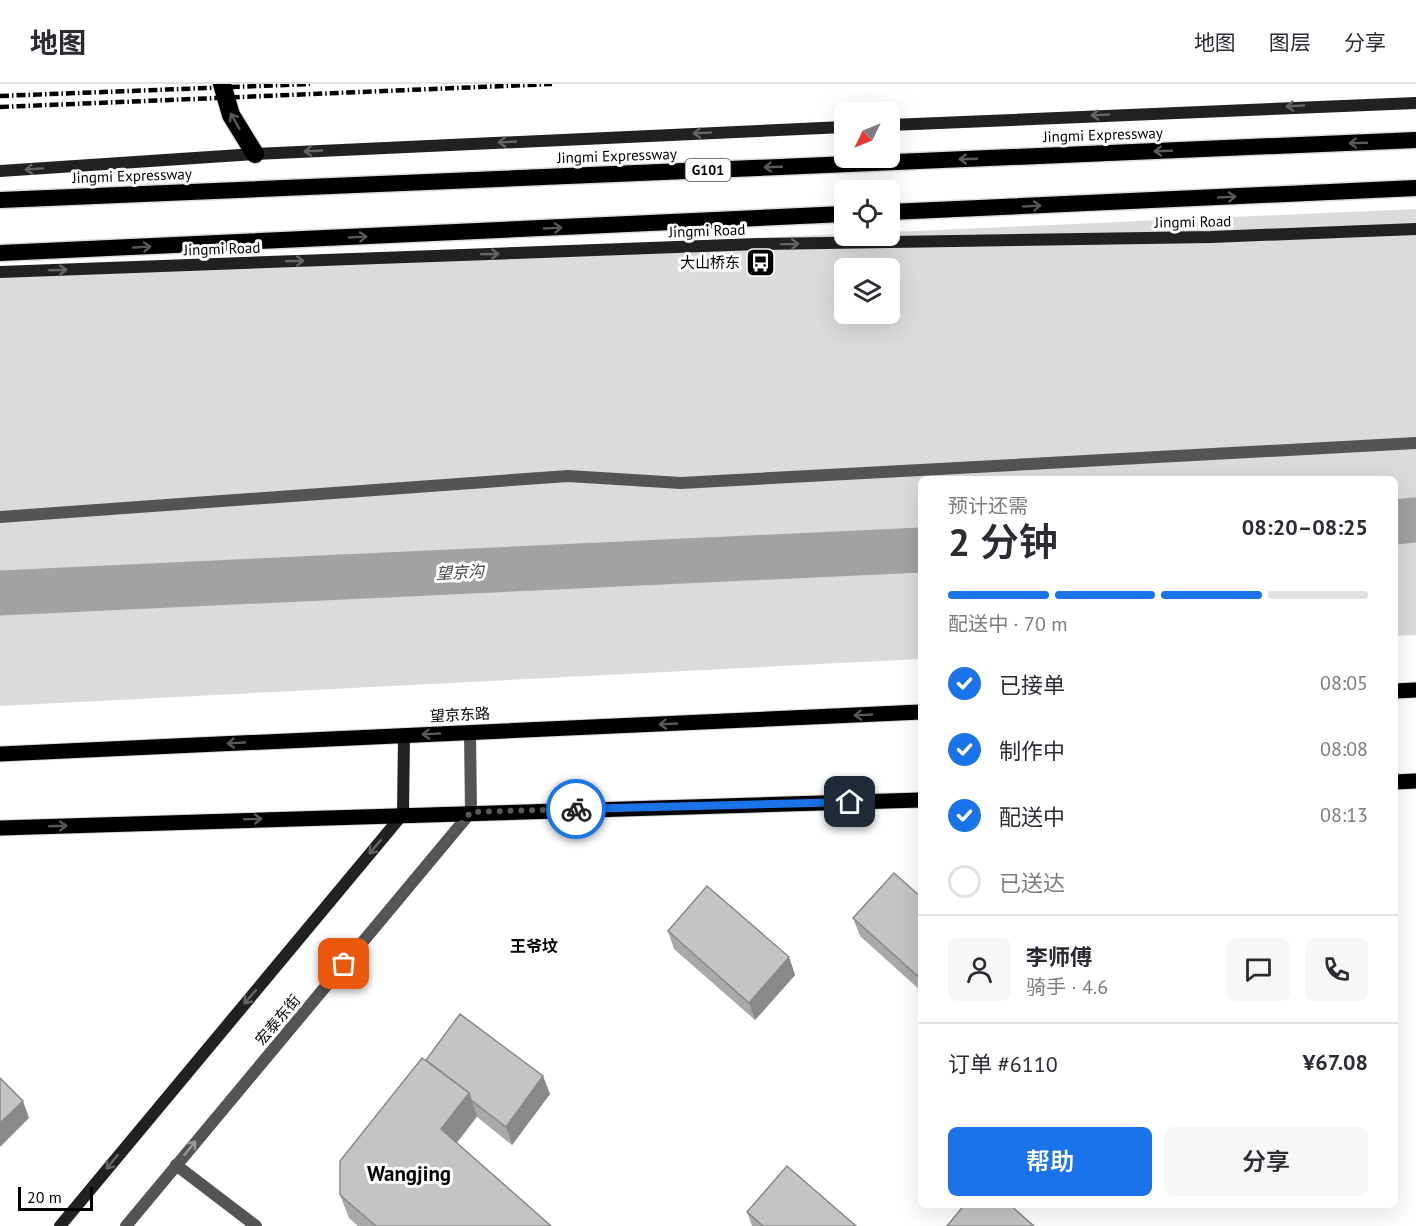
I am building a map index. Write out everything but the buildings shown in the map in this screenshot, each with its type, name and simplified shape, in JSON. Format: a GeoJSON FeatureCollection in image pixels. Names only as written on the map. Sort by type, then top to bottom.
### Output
{"type":"FeatureCollection","features":[{"type":"Feature","properties":{"kind":"highway"},"geometry":{"type":"LineString","coordinates":[[222,84],[231,116],[255,154]]}},
{"type":"Feature","properties":{"kind":"highway","name":"Jingmi Expressway"},"geometry":{"type":"LineString","coordinates":[[0,200],[1416,140]]}},
{"type":"Feature","properties":{"kind":"highway"},"geometry":{"type":"LineString","coordinates":[[900,212],[1416,188]]}},
{"type":"Feature","properties":{"kind":"highway"},"geometry":{"type":"LineString","coordinates":[[0,253],[834,214]]}},
{"type":"Feature","properties":{"kind":"main road"},"geometry":{"type":"LineString","coordinates":[[900,125],[1416,103]]}},
{"type":"Feature","properties":{"kind":"main road"},"geometry":{"type":"LineString","coordinates":[[0,171],[255,154],[834,127]]}},
{"type":"Feature","properties":{"kind":"main road","name":"Jingmi Road"},"geometry":{"type":"LineString","coordinates":[[0,272],[758,244],[1210,237],[1416,230]]}},
{"type":"Feature","properties":{"kind":"main road"},"geometry":{"type":"LineString","coordinates":[[1398,691],[1416,690]]}},
{"type":"Feature","properties":{"kind":"main road","name":"望京东路"},"geometry":{"type":"LineString","coordinates":[[0,754],[918,712]]}},
{"type":"Feature","properties":{"kind":"main road"},"geometry":{"type":"LineString","coordinates":[[60,1226],[403,814],[404,736]]}},
{"type":"Feature","properties":{"kind":"main road"},"geometry":{"type":"LineString","coordinates":[[1398,782],[1416,781]]}},
{"type":"Feature","properties":{"kind":"main road"},"geometry":{"type":"LineString","coordinates":[[0,828],[918,800]]}},
{"type":"Feature","properties":{"kind":"street"},"geometry":{"type":"LineString","coordinates":[[0,517],[568,476],[681,483],[1416,443]]}},
{"type":"Feature","properties":{"kind":"street"},"geometry":{"type":"LineString","coordinates":[[470,732],[471,812]]}},
{"type":"Feature","properties":{"kind":"street","name":"宏泰东街"},"geometry":{"type":"LineString","coordinates":[[126,1226],[471,812]]}},
{"type":"Feature","properties":{"kind":"street"},"geometry":{"type":"LineString","coordinates":[[176,1165],[256,1226]]}},
{"type":"Feature","properties":{"kind":"shaded area"},"geometry":{"type":"Polygon","coordinates":[[[1416,209],[1416,635],[1398,636],[1398,476],[918,476],[918,659],[0,706],[0,271],[834,234],[834,246],[900,246],[900,232],[1416,209]]]}},
{"type":"Feature","properties":{"kind":"waterway","name":"望京沟"},"geometry":{"type":"LineString","coordinates":[[1398,522],[1416,520]]}},
{"type":"Feature","properties":{"kind":"waterway","name":"望京沟"},"geometry":{"type":"LineString","coordinates":[[0,593],[918,550]]}},
{"type":"Feature","properties":{"kind":"railway"},"geometry":{"type":"LineString","coordinates":[[0,96],[310,84]]}},
{"type":"Feature","properties":{"kind":"railway"},"geometry":{"type":"LineString","coordinates":[[0,107],[552,84]]}},
{"type":"Feature","properties":{"kind":"way so far"},"geometry":{"type":"LineString","coordinates":[[344,964],[471,812],[576,809]]}},
{"type":"Feature","properties":{"kind":"place","name":"大山桥东"},"geometry":{"type":"Point","coordinates":[761,263]}},
{"type":"Feature","properties":{"kind":"district","name":"王爷坟"},"geometry":{"type":"Point","coordinates":[534,946]}},
{"type":"Feature","properties":{"kind":"district","name":"Wangjing"},"geometry":{"type":"Point","coordinates":[409,1174]}},
{"type":"Feature","properties":{"kind":"route"},"geometry":{"type":"LineString","coordinates":[[576,809],[850,802]]}}]}
